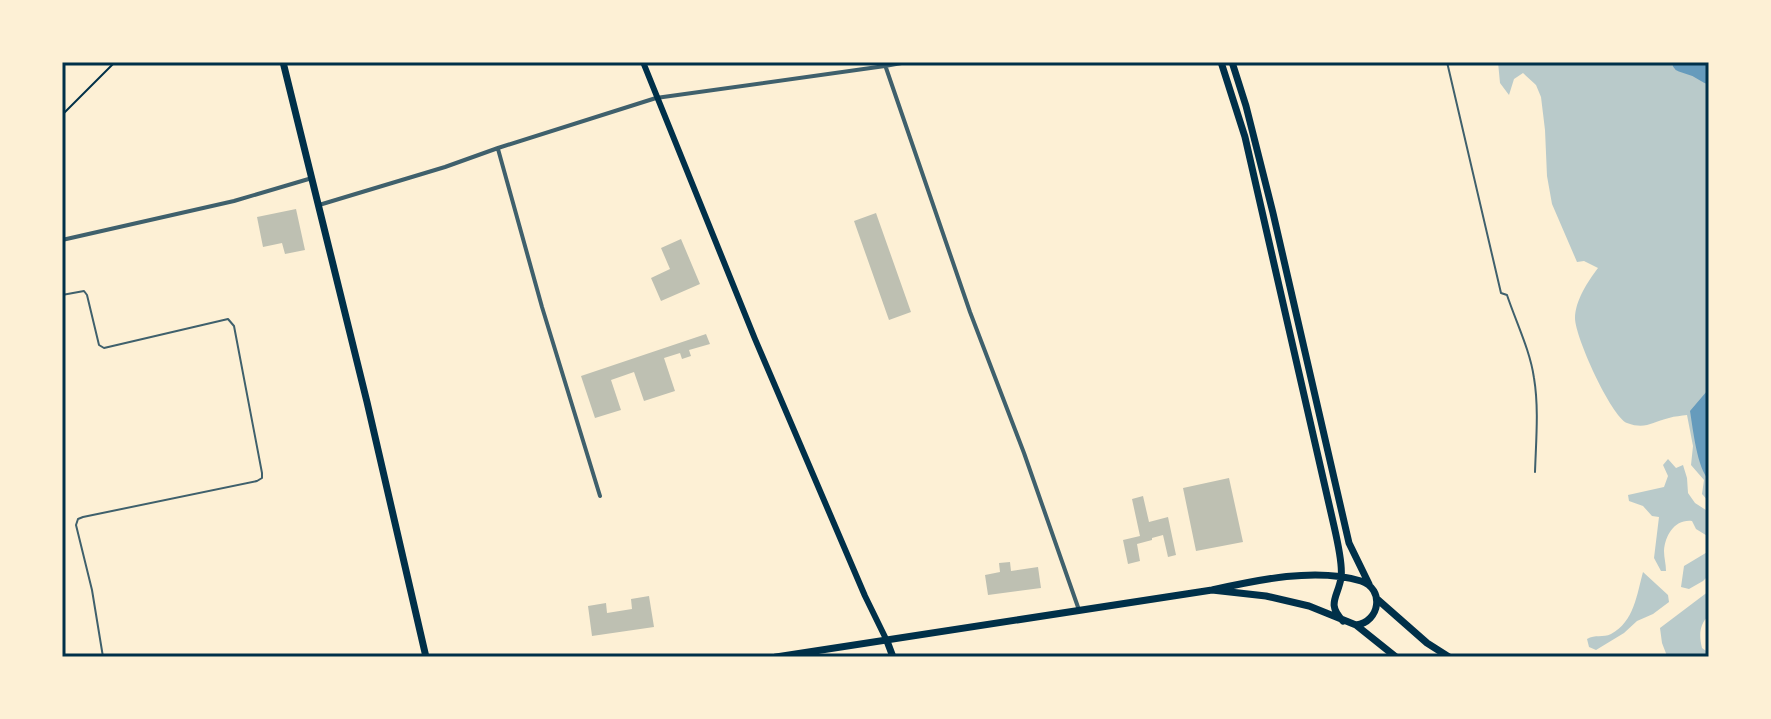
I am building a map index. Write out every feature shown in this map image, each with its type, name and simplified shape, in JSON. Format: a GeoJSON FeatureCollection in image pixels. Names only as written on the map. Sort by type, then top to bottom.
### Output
{"type":"FeatureCollection","features":[{"type":"Feature","properties":{"kind":"main road"},"geometry":{"type":"LineString","coordinates":[[283,62],[426,657]]}},
{"type":"Feature","properties":{"kind":"main road"},"geometry":{"type":"LineString","coordinates":[[643,62],[761,353],[893,657]]}},
{"type":"Feature","properties":{"kind":"main road"},"geometry":{"type":"LineString","coordinates":[[1221,62],[1245,137],[1334,526],[1341,578],[1334,606],[1345,622]]}},
{"type":"Feature","properties":{"kind":"main road"},"geometry":{"type":"LineString","coordinates":[[1232,62],[1271,201],[1349,543],[1377,599],[1427,643],[1449,657]]}},
{"type":"Feature","properties":{"kind":"main road"},"geometry":{"type":"LineString","coordinates":[[776,657],[1250,582],[1319,574],[1360,581],[1369,586]]}},
{"type":"Feature","properties":{"kind":"main road"},"geometry":{"type":"LineString","coordinates":[[1212,590],[1266,596],[1309,606],[1356,625],[1396,657]]}},
{"type":"Feature","properties":{"kind":"main road"},"geometry":{"type":"LineString","coordinates":[[1356,625],[1371,618],[1376,611],[1377,599]]}},
{"type":"Feature","properties":{"kind":"street"},"geometry":{"type":"LineString","coordinates":[[319,205],[656,98],[907,62]]}},
{"type":"Feature","properties":{"kind":"street"},"geometry":{"type":"LineString","coordinates":[[885,64],[975,325],[1079,610]]}},
{"type":"Feature","properties":{"kind":"street"},"geometry":{"type":"LineString","coordinates":[[498,148],[542,307],[600,496]]}},
{"type":"Feature","properties":{"kind":"street"},"geometry":{"type":"LineString","coordinates":[[62,240],[234,201],[312,178]]}},
{"type":"Feature","properties":{"kind":"lane"},"geometry":{"type":"LineString","coordinates":[[1447,62],[1501,293],[1507,295],[1535,380],[1535,472]]}},
{"type":"Feature","properties":{"kind":"lane"},"geometry":{"type":"LineString","coordinates":[[62,295],[84,291],[99,345],[104,348],[228,319],[234,326],[262,473],[262,478],[257,481],[78,519],[76,525],[92,590],[103,657]]}},
{"type":"Feature","properties":{"kind":"path"},"geometry":{"type":"LineString","coordinates":[[62,115],[115,62]]}},
{"type":"Feature","properties":{"kind":"shaded area"},"geometry":{"type":"Polygon","coordinates":[[[1498,62],[1709,62],[1709,502],[1702,494],[1704,480],[1691,465],[1693,446],[1687,415],[1644,426],[1627,423],[1612,406],[1595,375],[1575,318],[1580,298],[1598,268],[1584,261],[1577,262],[1552,204],[1541,97],[1536,85],[1523,73],[1514,79],[1509,95],[1500,83],[1498,62]]]}},
{"type":"Feature","properties":{"kind":"shaded area"},"geometry":{"type":"Polygon","coordinates":[[[1668,459],[1676,468],[1683,465],[1688,493],[1695,503],[1709,512],[1709,537],[1696,529],[1692,521],[1676,525],[1665,545],[1666,571],[1661,571],[1654,558],[1659,517],[1652,516],[1643,506],[1629,501],[1628,495],[1664,487],[1668,476],[1663,465],[1668,459]]]}},
{"type":"Feature","properties":{"kind":"shaded area"},"geometry":{"type":"Polygon","coordinates":[[[1709,551],[1709,575],[1689,589],[1681,587],[1684,566],[1709,551]]]}},
{"type":"Feature","properties":{"kind":"shaded area"},"geometry":{"type":"Polygon","coordinates":[[[1643,572],[1668,595],[1669,602],[1596,650],[1589,647],[1587,639],[1611,634],[1625,622],[1633,607],[1643,572]]]}},
{"type":"Feature","properties":{"kind":"shaded area"},"geometry":{"type":"Polygon","coordinates":[[[1709,591],[1709,615],[1700,634],[1702,648],[1709,653],[1709,657],[1667,656],[1660,628],[1709,591]]]}},
{"type":"Feature","properties":{"kind":"water"},"geometry":{"type":"Polygon","coordinates":[[[1709,372],[1709,480],[1699,458],[1690,411],[1707,391],[1709,372]]]}},
{"type":"Feature","properties":{"kind":"building"},"geometry":{"type":"Polygon","coordinates":[[[296,209],[305,250],[285,254],[282,243],[263,247],[257,217],[296,209]]]}},
{"type":"Feature","properties":{"kind":"building"},"geometry":{"type":"Polygon","coordinates":[[[876,213],[911,312],[889,320],[854,221],[876,213]]]}},
{"type":"Feature","properties":{"kind":"building"},"geometry":{"type":"Polygon","coordinates":[[[681,239],[700,284],[661,301],[651,278],[670,269],[661,248],[681,239]]]}},
{"type":"Feature","properties":{"kind":"building"},"geometry":{"type":"Polygon","coordinates":[[[706,334],[710,344],[689,350],[691,356],[682,359],[680,353],[664,358],[675,391],[644,401],[634,372],[611,380],[621,410],[595,418],[581,376],[706,334]]]}},
{"type":"Feature","properties":{"kind":"building"},"geometry":{"type":"Polygon","coordinates":[[[1229,478],[1243,542],[1196,551],[1183,488],[1229,478]]]}},
{"type":"Feature","properties":{"kind":"building"},"geometry":{"type":"Polygon","coordinates":[[[1143,496],[1149,522],[1168,517],[1176,555],[1168,557],[1163,535],[1137,544],[1140,561],[1128,564],[1123,540],[1140,536],[1132,499],[1143,496]]]}},
{"type":"Feature","properties":{"kind":"building"},"geometry":{"type":"Polygon","coordinates":[[[1010,562],[1011,571],[1038,567],[1041,588],[988,595],[985,575],[1000,572],[999,563],[1010,562]]]}},
{"type":"Feature","properties":{"kind":"building"},"geometry":{"type":"Polygon","coordinates":[[[649,596],[654,627],[592,636],[588,606],[606,603],[607,613],[632,609],[631,599],[649,596]]]}},
{"type":"Feature","properties":{"kind":"waterway"},"geometry":{"type":"LineString","coordinates":[[1682,62],[1709,74]]}}]}
